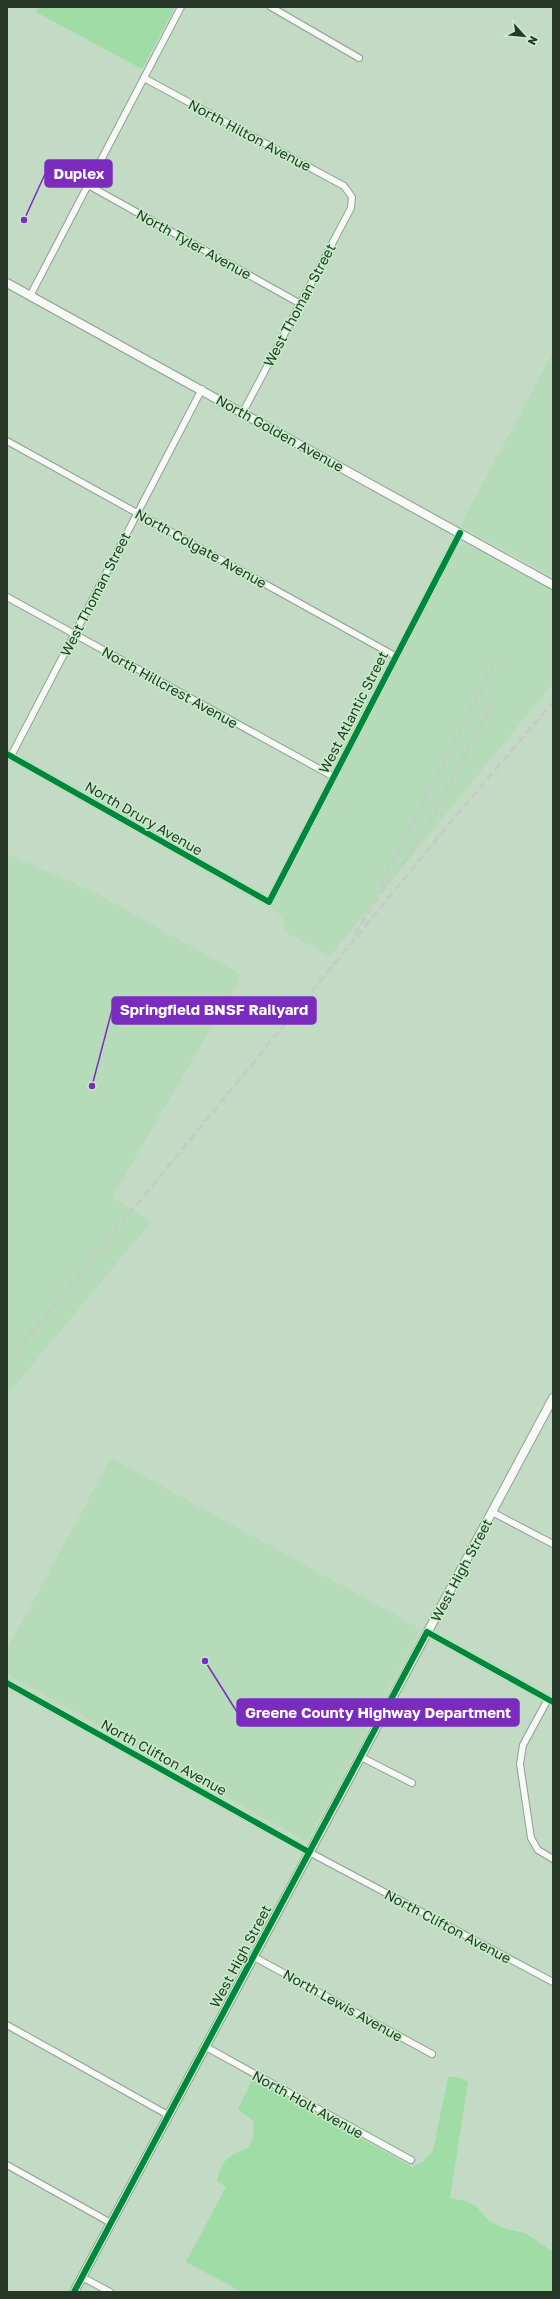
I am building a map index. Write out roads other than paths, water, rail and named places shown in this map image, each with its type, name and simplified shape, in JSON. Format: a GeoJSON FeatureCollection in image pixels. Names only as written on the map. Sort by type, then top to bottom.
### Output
{"type":"FeatureCollection","features":[{"type":"Feature","properties":{"kind":"street"},"geometry":{"type":"LineString","coordinates":[[30,296],[181,7]]}},
{"type":"Feature","properties":{"kind":"street"},"geometry":{"type":"LineString","coordinates":[[271,7],[358,58]]}},
{"type":"Feature","properties":{"kind":"street","name":"North Hilton Avenue"},"geometry":{"type":"LineString","coordinates":[[144,78],[344,186],[352,197]]}},
{"type":"Feature","properties":{"kind":"street","name":"North Tyler Avenue"},"geometry":{"type":"LineString","coordinates":[[88,185],[299,303]]}},
{"type":"Feature","properties":{"kind":"street","name":"West Thoman Street"},"geometry":{"type":"LineString","coordinates":[[243,412],[350,208],[352,197]]}},
{"type":"Feature","properties":{"kind":"street","name":"North Golden Avenue"},"geometry":{"type":"LineString","coordinates":[[7,283],[202,389],[553,585]]}},
{"type":"Feature","properties":{"kind":"street","name":"West Thoman Street"},"geometry":{"type":"LineString","coordinates":[[9,755],[202,389]]}},
{"type":"Feature","properties":{"kind":"street","name":"North Colgate Avenue"},"geometry":{"type":"LineString","coordinates":[[7,441],[395,656]]}},
{"type":"Feature","properties":{"kind":"street","name":"West Atlantic Street"},"geometry":{"type":"LineString","coordinates":[[269,902],[460,533]]}},
{"type":"Feature","properties":{"kind":"street","name":"North Hillcrest Avenue"},"geometry":{"type":"LineString","coordinates":[[7,597],[334,777]]}},
{"type":"Feature","properties":{"kind":"street","name":"North Drury Avenue"},"geometry":{"type":"LineString","coordinates":[[9,755],[269,902]]}},
{"type":"Feature","properties":{"kind":"street","name":"West High Street"},"geometry":{"type":"LineString","coordinates":[[74,2292],[553,1398]]}},
{"type":"Feature","properties":{"kind":"street"},"geometry":{"type":"LineString","coordinates":[[492,1512],[553,1544]]}},
{"type":"Feature","properties":{"kind":"street"},"geometry":{"type":"LineString","coordinates":[[427,1632],[551,1700],[523,1746],[520,1764],[531,1838],[538,1850],[553,1860]]}},
{"type":"Feature","properties":{"kind":"street","name":"North Clifton Avenue"},"geometry":{"type":"LineString","coordinates":[[7,1683],[309,1852],[553,1982]]}},
{"type":"Feature","properties":{"kind":"street"},"geometry":{"type":"LineString","coordinates":[[361,1757],[412,1783]]}},
{"type":"Feature","properties":{"kind":"street","name":"North Lewis Avenue"},"geometry":{"type":"LineString","coordinates":[[254,1957],[432,2054]]}},
{"type":"Feature","properties":{"kind":"street"},"geometry":{"type":"LineString","coordinates":[[7,2025],[168,2115]]}},
{"type":"Feature","properties":{"kind":"street","name":"North Holt Avenue"},"geometry":{"type":"LineString","coordinates":[[206,2047],[411,2160]]}},
{"type":"Feature","properties":{"kind":"street"},"geometry":{"type":"LineString","coordinates":[[7,2165],[111,2223]]}},
{"type":"Feature","properties":{"kind":"street"},"geometry":{"type":"LineString","coordinates":[[82,2277],[110,2292]]}},
{"type":"Feature","properties":{"kind":"railway"},"geometry":{"type":"LineString","coordinates":[[381,884],[494,665]]}},
{"type":"Feature","properties":{"kind":"railway"},"geometry":{"type":"LineString","coordinates":[[355,934],[378,897],[424,834],[492,702]]}},
{"type":"Feature","properties":{"kind":"railway"},"geometry":{"type":"LineString","coordinates":[[7,1363],[454,818],[553,702]]}},
{"type":"Feature","properties":{"kind":"place","name":"Duplex"},"geometry":{"type":"Point","coordinates":[24,220]}},
{"type":"Feature","properties":{"kind":"place","name":"Springfield BNSF Railyard"},"geometry":{"type":"Point","coordinates":[92,1086]}},
{"type":"Feature","properties":{"kind":"place","name":"Greene County Highway Department"},"geometry":{"type":"Point","coordinates":[205,1661]}}]}
